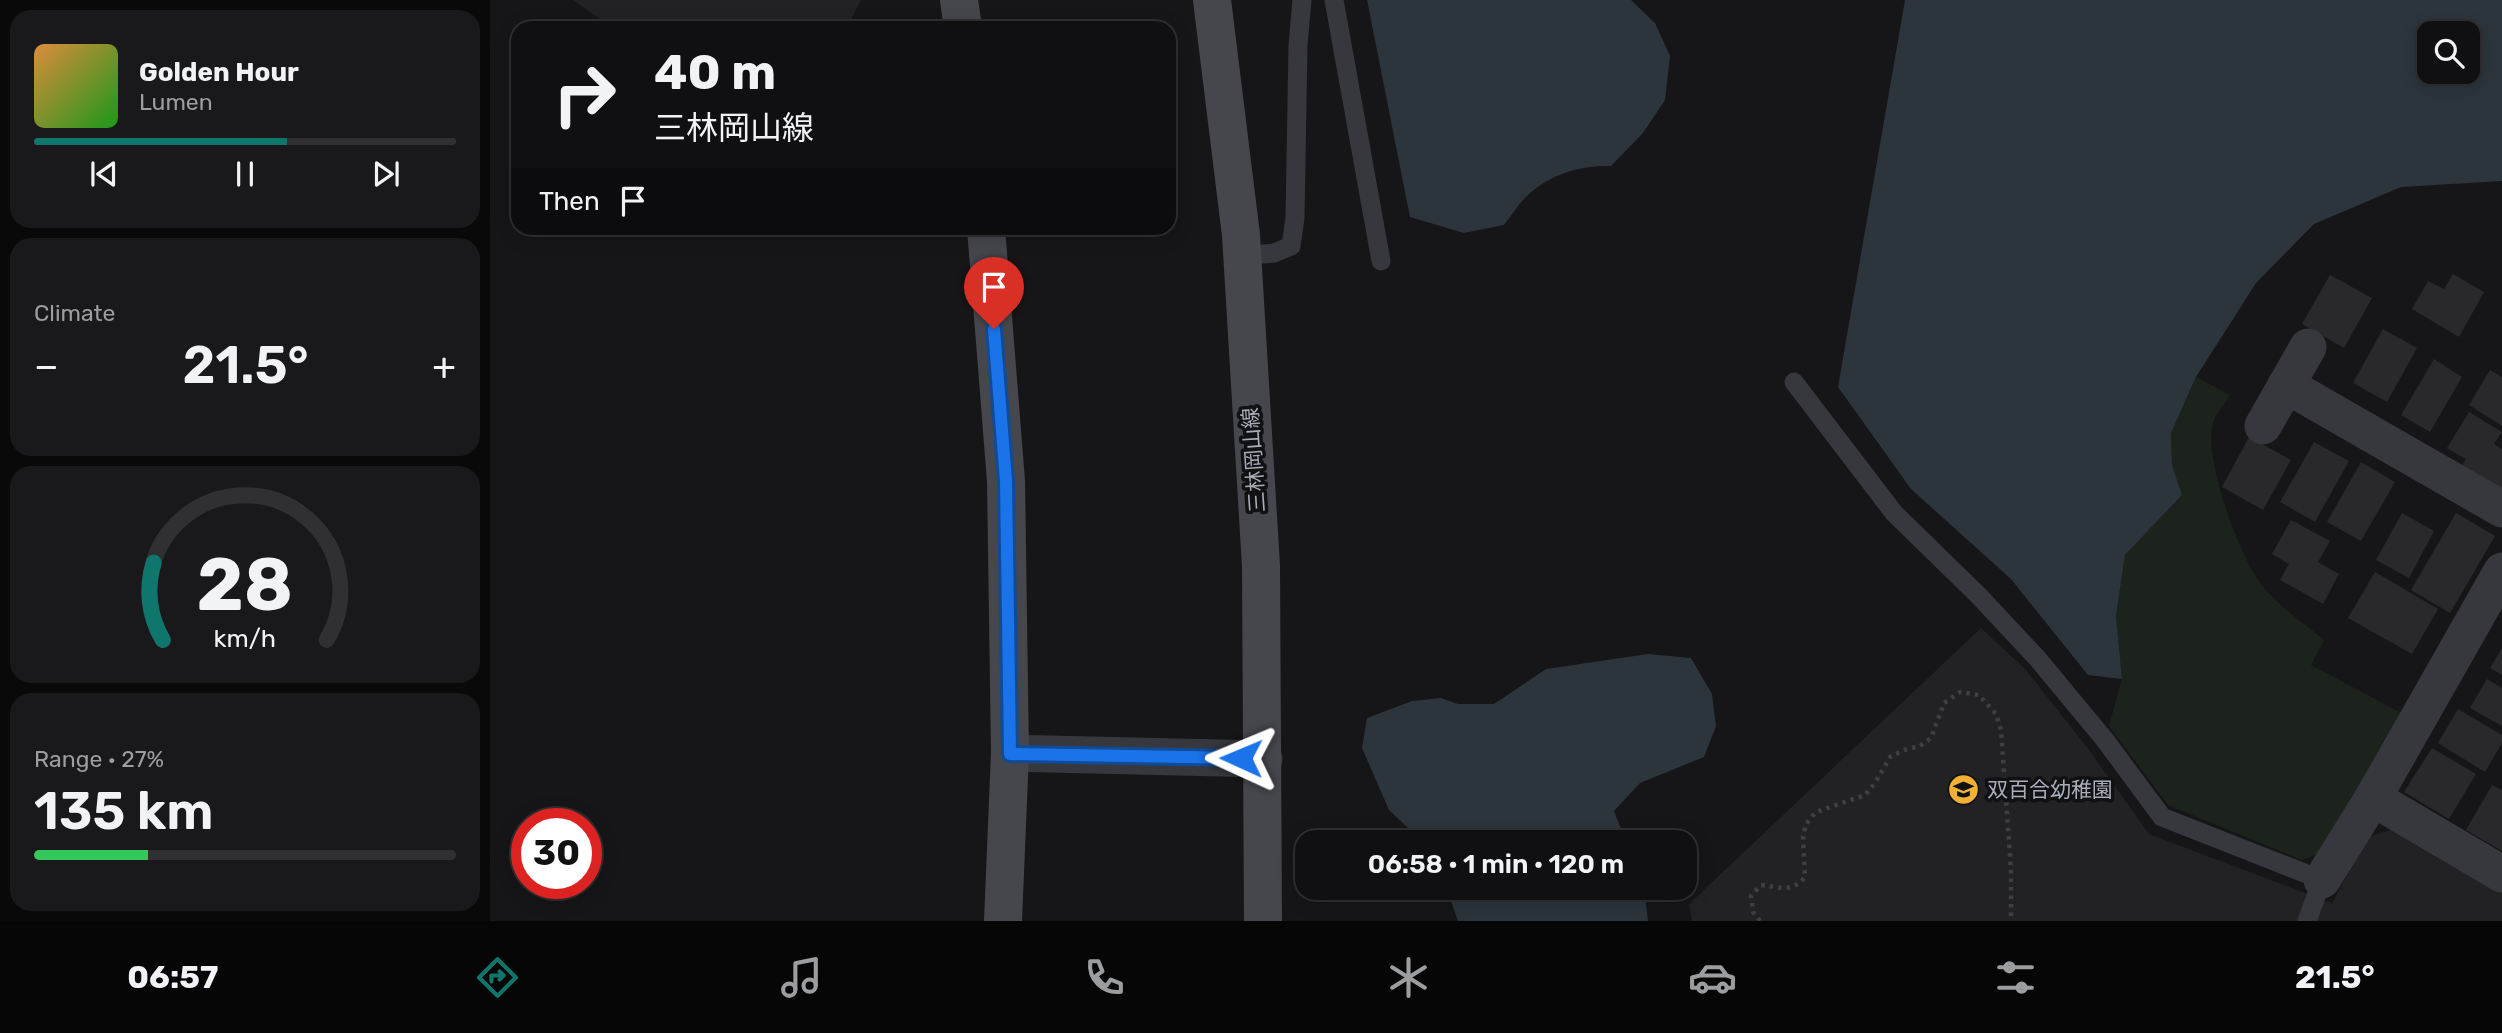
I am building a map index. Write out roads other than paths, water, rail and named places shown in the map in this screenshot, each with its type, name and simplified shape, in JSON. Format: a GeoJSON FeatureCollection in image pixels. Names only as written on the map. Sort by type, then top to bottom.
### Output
{"type":"FeatureCollection","features":[{"type":"Feature","properties":{"kind":"main road"},"geometry":{"type":"LineString","coordinates":[[959,0],[962,21]]}},
{"type":"Feature","properties":{"kind":"main road","name":"三林岡山線"},"geometry":{"type":"LineString","coordinates":[[1212,0],[1239,221],[1261,566],[1263,921]]}},
{"type":"Feature","properties":{"kind":"main road"},"geometry":{"type":"LineString","coordinates":[[987,235],[1006,481],[1010,754],[1003,921]]}},
{"type":"Feature","properties":{"kind":"street"},"geometry":{"type":"LineString","coordinates":[[2263,426],[2308,347]]}},
{"type":"Feature","properties":{"kind":"street"},"geometry":{"type":"LineString","coordinates":[[2286,385],[2502,509]]}},
{"type":"Feature","properties":{"kind":"street"},"geometry":{"type":"LineString","coordinates":[[2322,880],[2373,799],[2502,571]]}},
{"type":"Feature","properties":{"kind":"street"},"geometry":{"type":"LineString","coordinates":[[1010,754],[1264,759]]}},
{"type":"Feature","properties":{"kind":"street"},"geometry":{"type":"LineString","coordinates":[[2373,799],[2502,874]]}},
{"type":"Feature","properties":{"kind":"lane"},"geometry":{"type":"LineString","coordinates":[[1241,256],[1274,253],[1291,246],[1295,218],[1298,45],[1302,0]]}},
{"type":"Feature","properties":{"kind":"lane"},"geometry":{"type":"LineString","coordinates":[[1334,0],[1381,261]]}},
{"type":"Feature","properties":{"kind":"lane"},"geometry":{"type":"LineString","coordinates":[[1794,382],[1894,513],[1979,596],[2037,658],[2105,740],[2162,817],[2322,880],[2307,921]]}},
{"type":"Feature","properties":{"kind":"place","name":"双百合幼稚園"},"geometry":{"type":"Point","coordinates":[1964,790]}}]}
